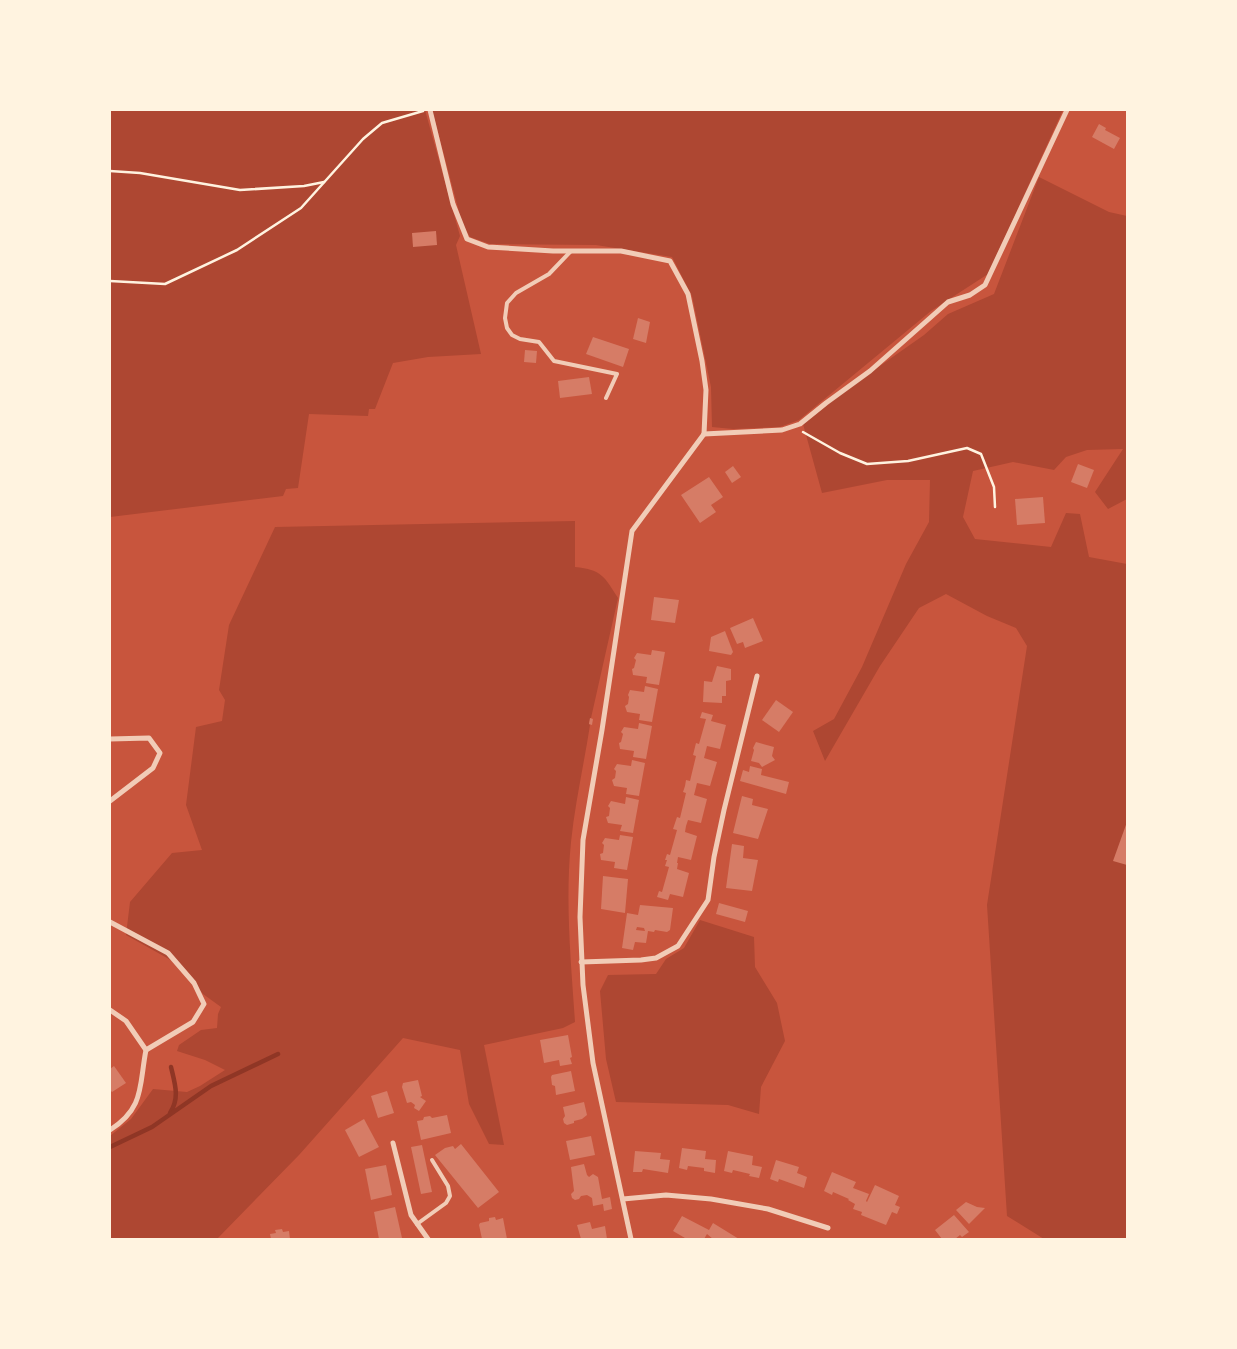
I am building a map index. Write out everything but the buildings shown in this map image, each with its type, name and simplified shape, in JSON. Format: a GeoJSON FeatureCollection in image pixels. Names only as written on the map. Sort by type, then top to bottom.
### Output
{"type":"FeatureCollection","features":[{"type":"Feature","properties":{"kind":"street"},"geometry":{"type":"LineString","coordinates":[[428,110],[454,204],[467,239],[488,247],[553,251],[621,251],[670,261],[688,294],[702,361],[706,390],[704,434],[632,531],[602,730],[583,840],[580,908],[581,962],[593,1063],[631,1239]]}},
{"type":"Feature","properties":{"kind":"street"},"geometry":{"type":"LineString","coordinates":[[704,434],[782,430],[800,424],[870,371],[948,302],[970,295],[985,285],[1067,110]]}},
{"type":"Feature","properties":{"kind":"street"},"geometry":{"type":"LineString","coordinates":[[581,962],[656,958],[678,946],[708,900],[722,820],[757,676]]}},
{"type":"Feature","properties":{"kind":"street"},"geometry":{"type":"LineString","coordinates":[[110,739],[149,738],[160,753],[153,768],[110,801]]}},
{"type":"Feature","properties":{"kind":"street"},"geometry":{"type":"LineString","coordinates":[[110,922],[168,953],[194,983],[204,1004],[193,1022],[146,1050]]}},
{"type":"Feature","properties":{"kind":"street"},"geometry":{"type":"LineString","coordinates":[[110,1010],[126,1021],[146,1050],[143,1074],[136,1103],[128,1115],[110,1130]]}},
{"type":"Feature","properties":{"kind":"street"},"geometry":{"type":"LineString","coordinates":[[393,1143],[411,1215],[428,1239]]}},
{"type":"Feature","properties":{"kind":"street"},"geometry":{"type":"LineString","coordinates":[[623,1199],[666,1195],[711,1199],[768,1209],[828,1228]]}},
{"type":"Feature","properties":{"kind":"lane"},"geometry":{"type":"LineString","coordinates":[[572,250],[549,274],[511,297],[505,309],[507,328],[512,335],[520,339],[539,342],[554,361],[617,374],[606,398]]}},
{"type":"Feature","properties":{"kind":"lane"},"geometry":{"type":"LineString","coordinates":[[417,1224],[446,1203],[450,1196],[448,1186],[432,1160]]}},
{"type":"Feature","properties":{"kind":"path"},"geometry":{"type":"LineString","coordinates":[[110,281],[165,284],[237,250],[301,208],[363,139],[382,123],[408,114],[428,110]]}},
{"type":"Feature","properties":{"kind":"path"},"geometry":{"type":"LineString","coordinates":[[110,171],[140,173],[240,190],[304,186],[325,182]]}},
{"type":"Feature","properties":{"kind":"path"},"geometry":{"type":"LineString","coordinates":[[792,427],[840,453],[867,464],[908,460],[967,448],[981,454],[994,487],[995,507]]}},
{"type":"Feature","properties":{"kind":"shaded area"},"geometry":{"type":"Polygon","coordinates":[[[110,110],[425,110],[460,236],[456,245],[481,354],[428,357],[393,363],[375,409],[369,409],[368,416],[309,414],[298,488],[286,489],[283,496],[110,517],[110,110]]]}},
{"type":"Feature","properties":{"kind":"shaded area"},"geometry":{"type":"Polygon","coordinates":[[[432,110],[1063,110],[988,274],[931,311],[799,420],[780,427],[733,429],[712,427],[711,387],[692,296],[672,257],[596,245],[490,244],[470,237],[462,223],[432,110]]]}},
{"type":"Feature","properties":{"kind":"shaded area"},"geometry":{"type":"Polygon","coordinates":[[[1039,177],[1109,212],[1127,216],[1127,499],[1108,509],[1095,492],[1123,449],[1087,450],[1066,457],[1054,470],[1013,462],[973,471],[963,517],[975,539],[1051,547],[1066,513],[1080,514],[1089,557],[1127,564],[1127,1239],[1044,1239],[1007,1216],[987,905],[1027,646],[1016,628],[987,616],[946,594],[919,608],[880,666],[825,761],[813,731],[834,719],[862,667],[906,564],[929,522],[930,480],[887,480],[822,493],[803,424],[840,394],[924,335],[948,314],[994,294],[1039,177]]]}},
{"type":"Feature","properties":{"kind":"shaded area"},"geometry":{"type":"Polygon","coordinates":[[[575,521],[575,567],[597,572],[605,579],[618,598],[589,724],[571,842],[569,910],[575,1022],[563,1028],[484,1045],[504,1145],[489,1144],[469,1104],[460,1050],[403,1038],[299,1155],[217,1239],[110,1239],[110,1136],[131,1119],[153,1089],[187,1092],[225,1070],[205,1060],[177,1051],[179,1045],[201,1030],[217,1028],[218,1014],[221,1007],[203,994],[176,963],[126,935],[130,902],[172,853],[202,850],[186,805],[196,727],[222,721],[225,700],[219,690],[229,625],[275,527],[575,521]]]}},
{"type":"Feature","properties":{"kind":"shaded area"},"geometry":{"type":"Polygon","coordinates":[[[700,920],[754,937],[755,967],[777,1003],[785,1041],[761,1087],[759,1114],[728,1105],[616,1102],[606,1059],[600,991],[608,975],[656,974],[666,959],[684,948],[700,920]]]}},
{"type":"Feature","properties":{"kind":"waterway"},"geometry":{"type":"LineString","coordinates":[[110,1147],[152,1127],[211,1086],[278,1054]]}},
{"type":"Feature","properties":{"kind":"waterway"},"geometry":{"type":"LineString","coordinates":[[170,1113],[176,1096],[171,1067]]}}]}
